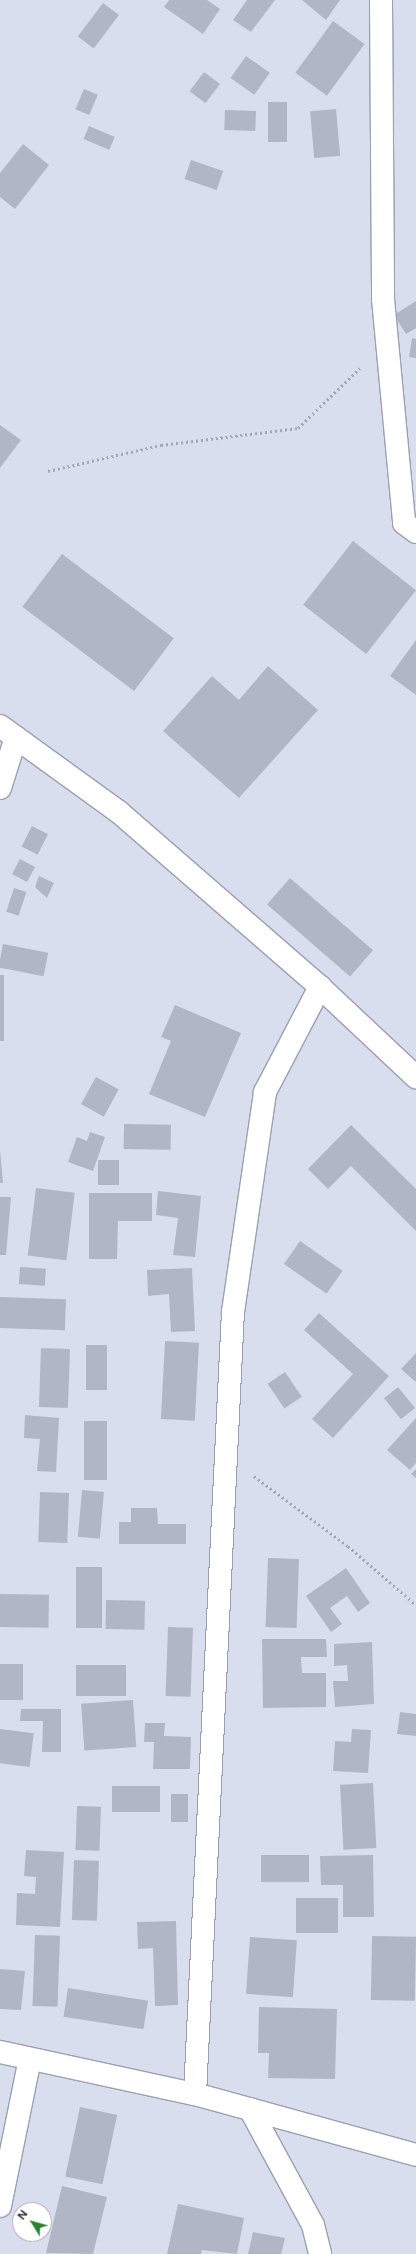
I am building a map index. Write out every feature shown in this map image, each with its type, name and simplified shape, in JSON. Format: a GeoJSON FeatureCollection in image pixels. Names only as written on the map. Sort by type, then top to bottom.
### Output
{"type":"FeatureCollection","features":[{"type":"Feature","properties":{"kind":"street"},"geometry":{"type":"LineString","coordinates":[[380,0],[383,299],[404,523],[416,532]]}},
{"type":"Feature","properties":{"kind":"street"},"geometry":{"type":"LineString","coordinates":[[0,788],[8,731],[120,813],[320,987],[416,1077]]}},
{"type":"Feature","properties":{"kind":"street"},"geometry":{"type":"LineString","coordinates":[[195,2094],[233,1312],[265,1092],[320,987]]}},
{"type":"Feature","properties":{"kind":"street"},"geometry":{"type":"LineString","coordinates":[[0,2052],[195,2094],[416,2155]]}},
{"type":"Feature","properties":{"kind":"street"},"geometry":{"type":"LineString","coordinates":[[0,2206],[30,2059]]}},
{"type":"Feature","properties":{"kind":"street"},"geometry":{"type":"LineString","coordinates":[[250,2109],[314,2225],[320,2254]]}},
{"type":"Feature","properties":{"kind":"path"},"geometry":{"type":"LineString","coordinates":[[48,471],[161,445],[298,428],[387,341]]}},
{"type":"Feature","properties":{"kind":"path"},"geometry":{"type":"LineString","coordinates":[[226,1456],[348,1546],[416,1605]]}},
{"type":"Feature","properties":{"kind":"building"},"geometry":{"type":"Polygon","coordinates":[[[169,0],[207,0],[220,9],[203,34],[164,7],[169,0]]]}},
{"type":"Feature","properties":{"kind":"building"},"geometry":{"type":"Polygon","coordinates":[[[247,0],[275,0],[251,32],[233,20],[247,0]]]}},
{"type":"Feature","properties":{"kind":"building"},"geometry":{"type":"Polygon","coordinates":[[[302,0],[340,0],[326,20],[302,0]]]}},
{"type":"Feature","properties":{"kind":"building"},"geometry":{"type":"Polygon","coordinates":[[[103,3],[119,15],[94,49],[78,37],[103,3]]]}},
{"type":"Feature","properties":{"kind":"building"},"geometry":{"type":"Polygon","coordinates":[[[333,21],[365,44],[327,96],[295,73],[333,21]]]}},
{"type":"Feature","properties":{"kind":"building"},"geometry":{"type":"Polygon","coordinates":[[[246,56],[270,73],[254,95],[231,78],[246,56]]]}},
{"type":"Feature","properties":{"kind":"building"},"geometry":{"type":"Polygon","coordinates":[[[204,72],[220,84],[206,103],[190,91],[204,72]]]}},
{"type":"Feature","properties":{"kind":"building"},"geometry":{"type":"Polygon","coordinates":[[[84,89],[98,95],[89,115],[75,109],[84,89]]]}},
{"type":"Feature","properties":{"kind":"building"},"geometry":{"type":"Polygon","coordinates":[[[268,102],[287,102],[287,142],[268,142],[268,102]]]}},
{"type":"Feature","properties":{"kind":"building"},"geometry":{"type":"Polygon","coordinates":[[[336,109],[340,156],[314,158],[310,111],[336,109]]]}},
{"type":"Feature","properties":{"kind":"building"},"geometry":{"type":"Polygon","coordinates":[[[225,110],[256,111],[255,131],[224,130],[225,110]]]}},
{"type":"Feature","properties":{"kind":"building"},"geometry":{"type":"Polygon","coordinates":[[[89,126],[115,137],[109,150],[84,139],[89,126]]]}},
{"type":"Feature","properties":{"kind":"building"},"geometry":{"type":"Polygon","coordinates":[[[23,144],[49,165],[15,209],[0,197],[0,173],[23,144]]]}},
{"type":"Feature","properties":{"kind":"building"},"geometry":{"type":"Polygon","coordinates":[[[191,160],[223,171],[217,190],[184,179],[191,160]]]}},
{"type":"Feature","properties":{"kind":"building"},"geometry":{"type":"Polygon","coordinates":[[[416,301],[416,328],[406,334],[394,315],[416,301]]]}},
{"type":"Feature","properties":{"kind":"building"},"geometry":{"type":"Polygon","coordinates":[[[412,338],[416,339],[416,358],[409,357],[412,338]]]}},
{"type":"Feature","properties":{"kind":"building"},"geometry":{"type":"Polygon","coordinates":[[[0,425],[21,440],[0,468],[0,425]]]}},
{"type":"Feature","properties":{"kind":"building"},"geometry":{"type":"Polygon","coordinates":[[[353,541],[416,590],[366,654],[303,605],[353,541]]]}},
{"type":"Feature","properties":{"kind":"building"},"geometry":{"type":"Polygon","coordinates":[[[62,554],[174,638],[134,691],[22,607],[62,554]]]}},
{"type":"Feature","properties":{"kind":"building"},"geometry":{"type":"Polygon","coordinates":[[[416,640],[416,695],[390,676],[416,640]]]}},
{"type":"Feature","properties":{"kind":"building"},"geometry":{"type":"Polygon","coordinates":[[[268,666],[318,710],[239,798],[163,731],[212,676],[239,700],[268,666]]]}},
{"type":"Feature","properties":{"kind":"building"},"geometry":{"type":"Polygon","coordinates":[[[32,826],[48,834],[38,855],[22,846],[32,826]]]}},
{"type":"Feature","properties":{"kind":"building"},"geometry":{"type":"Polygon","coordinates":[[[20,859],[35,867],[27,882],[12,874],[20,859]]]}},
{"type":"Feature","properties":{"kind":"building"},"geometry":{"type":"Polygon","coordinates":[[[39,876],[54,883],[47,898],[35,887],[39,876]]]}},
{"type":"Feature","properties":{"kind":"building"},"geometry":{"type":"Polygon","coordinates":[[[290,878],[373,950],[350,977],[267,904],[290,878]]]}},
{"type":"Feature","properties":{"kind":"building"},"geometry":{"type":"Polygon","coordinates":[[[14,888],[26,892],[19,916],[6,912],[14,888]]]}},
{"type":"Feature","properties":{"kind":"building"},"geometry":{"type":"Polygon","coordinates":[[[3,944],[48,953],[44,976],[0,968],[3,944]]]}},
{"type":"Feature","properties":{"kind":"building"},"geometry":{"type":"Polygon","coordinates":[[[0,975],[4,975],[4,1041],[0,1041],[0,975]]]}},
{"type":"Feature","properties":{"kind":"building"},"geometry":{"type":"Polygon","coordinates":[[[175,1005],[241,1033],[205,1117],[149,1094],[171,1041],[161,1037],[175,1005]]]}},
{"type":"Feature","properties":{"kind":"building"},"geometry":{"type":"Polygon","coordinates":[[[96,1077],[119,1090],[104,1117],[81,1104],[96,1077]]]}},
{"type":"Feature","properties":{"kind":"building"},"geometry":{"type":"Polygon","coordinates":[[[124,1124],[171,1125],[171,1150],[124,1149],[124,1124]]]}},
{"type":"Feature","properties":{"kind":"building"},"geometry":{"type":"Polygon","coordinates":[[[351,1125],[416,1189],[416,1231],[351,1166],[328,1189],[308,1169],[351,1125]]]}},
{"type":"Feature","properties":{"kind":"building"},"geometry":{"type":"Polygon","coordinates":[[[90,1132],[105,1137],[93,1171],[68,1162],[77,1137],[87,1141],[90,1132]]]}},
{"type":"Feature","properties":{"kind":"building"},"geometry":{"type":"Polygon","coordinates":[[[0,1150],[3,1183],[0,1183],[0,1150]]]}},
{"type":"Feature","properties":{"kind":"building"},"geometry":{"type":"Polygon","coordinates":[[[98,1160],[119,1160],[119,1185],[98,1185],[98,1160]]]}},
{"type":"Feature","properties":{"kind":"building"},"geometry":{"type":"Polygon","coordinates":[[[36,1188],[75,1193],[66,1260],[28,1255],[36,1188]]]}},
{"type":"Feature","properties":{"kind":"building"},"geometry":{"type":"Polygon","coordinates":[[[158,1191],[201,1196],[195,1257],[173,1255],[178,1218],[156,1215],[158,1191]]]}},
{"type":"Feature","properties":{"kind":"building"},"geometry":{"type":"Polygon","coordinates":[[[89,1193],[152,1193],[152,1221],[118,1221],[117,1259],[89,1259],[89,1193]]]}},
{"type":"Feature","properties":{"kind":"building"},"geometry":{"type":"Polygon","coordinates":[[[0,1197],[11,1197],[6,1255],[0,1255],[0,1197]]]}},
{"type":"Feature","properties":{"kind":"building"},"geometry":{"type":"Polygon","coordinates":[[[300,1241],[343,1271],[327,1294],[284,1264],[300,1241]]]}},
{"type":"Feature","properties":{"kind":"building"},"geometry":{"type":"Polygon","coordinates":[[[20,1267],[46,1269],[45,1286],[19,1284],[20,1267]]]}},
{"type":"Feature","properties":{"kind":"building"},"geometry":{"type":"Polygon","coordinates":[[[192,1268],[195,1331],[171,1332],[169,1294],[148,1296],[147,1270],[192,1268]]]}},
{"type":"Feature","properties":{"kind":"building"},"geometry":{"type":"Polygon","coordinates":[[[0,1297],[66,1299],[65,1330],[0,1328],[0,1297]]]}},
{"type":"Feature","properties":{"kind":"building"},"geometry":{"type":"Polygon","coordinates":[[[319,1313],[389,1376],[333,1438],[312,1419],[353,1374],[304,1330],[319,1313]]]}},
{"type":"Feature","properties":{"kind":"building"},"geometry":{"type":"Polygon","coordinates":[[[165,1341],[199,1343],[195,1421],[161,1419],[165,1341]]]}},
{"type":"Feature","properties":{"kind":"building"},"geometry":{"type":"Polygon","coordinates":[[[86,1345],[107,1345],[107,1390],[86,1390],[86,1345]]]}},
{"type":"Feature","properties":{"kind":"building"},"geometry":{"type":"Polygon","coordinates":[[[41,1348],[70,1349],[68,1408],[39,1407],[41,1348]]]}},
{"type":"Feature","properties":{"kind":"building"},"geometry":{"type":"Polygon","coordinates":[[[416,1353],[416,1382],[401,1369],[416,1353]]]}},
{"type":"Feature","properties":{"kind":"building"},"geometry":{"type":"Polygon","coordinates":[[[285,1372],[302,1397],[284,1409],[268,1384],[285,1372]]]}},
{"type":"Feature","properties":{"kind":"building"},"geometry":{"type":"Polygon","coordinates":[[[398,1387],[415,1408],[401,1419],[384,1398],[398,1387]]]}},
{"type":"Feature","properties":{"kind":"building"},"geometry":{"type":"Polygon","coordinates":[[[25,1415],[59,1418],[56,1472],[37,1471],[40,1439],[24,1438],[25,1415]]]}},
{"type":"Feature","properties":{"kind":"building"},"geometry":{"type":"Polygon","coordinates":[[[416,1418],[416,1463],[410,1470],[387,1450],[416,1418]]]}},
{"type":"Feature","properties":{"kind":"building"},"geometry":{"type":"Polygon","coordinates":[[[84,1421],[107,1421],[107,1480],[84,1480],[84,1421]]]}},
{"type":"Feature","properties":{"kind":"building"},"geometry":{"type":"Polygon","coordinates":[[[416,1469],[416,1478],[411,1474],[416,1469]]]}},
{"type":"Feature","properties":{"kind":"building"},"geometry":{"type":"Polygon","coordinates":[[[82,1490],[104,1492],[100,1539],[78,1537],[82,1490]]]}},
{"type":"Feature","properties":{"kind":"building"},"geometry":{"type":"Polygon","coordinates":[[[40,1492],[69,1493],[67,1543],[38,1542],[40,1492]]]}},
{"type":"Feature","properties":{"kind":"building"},"geometry":{"type":"Polygon","coordinates":[[[131,1508],[157,1508],[158,1524],[186,1524],[186,1544],[119,1544],[119,1522],[131,1522],[131,1508]]]}},
{"type":"Feature","properties":{"kind":"building"},"geometry":{"type":"Polygon","coordinates":[[[268,1558],[299,1559],[297,1628],[266,1627],[268,1558]]]}},
{"type":"Feature","properties":{"kind":"building"},"geometry":{"type":"Polygon","coordinates":[[[76,1567],[102,1567],[102,1628],[76,1628],[76,1567]]]}},
{"type":"Feature","properties":{"kind":"building"},"geometry":{"type":"Polygon","coordinates":[[[346,1568],[370,1603],[358,1612],[347,1596],[330,1608],[342,1624],[331,1632],[306,1596],[346,1568]]]}},
{"type":"Feature","properties":{"kind":"building"},"geometry":{"type":"Polygon","coordinates":[[[0,1594],[49,1595],[48,1628],[0,1627],[0,1594]]]}},
{"type":"Feature","properties":{"kind":"building"},"geometry":{"type":"Polygon","coordinates":[[[106,1600],[145,1601],[144,1630],[105,1629],[106,1600]]]}},
{"type":"Feature","properties":{"kind":"building"},"geometry":{"type":"Polygon","coordinates":[[[168,1627],[193,1628],[191,1697],[166,1696],[168,1627]]]}},
{"type":"Feature","properties":{"kind":"building"},"geometry":{"type":"Polygon","coordinates":[[[262,1639],[326,1639],[327,1657],[301,1657],[302,1673],[326,1673],[326,1707],[263,1708],[262,1639]]]}},
{"type":"Feature","properties":{"kind":"building"},"geometry":{"type":"Polygon","coordinates":[[[372,1642],[374,1704],[335,1707],[333,1681],[348,1681],[347,1665],[334,1666],[334,1644],[372,1642]]]}},
{"type":"Feature","properties":{"kind":"building"},"geometry":{"type":"Polygon","coordinates":[[[0,1664],[23,1664],[23,1700],[0,1700],[0,1664]]]}},
{"type":"Feature","properties":{"kind":"building"},"geometry":{"type":"Polygon","coordinates":[[[76,1665],[126,1665],[126,1696],[76,1696],[76,1665]]]}},
{"type":"Feature","properties":{"kind":"building"},"geometry":{"type":"Polygon","coordinates":[[[133,1700],[136,1747],[84,1751],[81,1704],[133,1700]]]}},
{"type":"Feature","properties":{"kind":"building"},"geometry":{"type":"Polygon","coordinates":[[[21,1709],[61,1709],[61,1752],[42,1752],[43,1721],[20,1721],[21,1709]]]}},
{"type":"Feature","properties":{"kind":"building"},"geometry":{"type":"Polygon","coordinates":[[[400,1712],[416,1714],[416,1736],[397,1734],[400,1712]]]}},
{"type":"Feature","properties":{"kind":"building"},"geometry":{"type":"Polygon","coordinates":[[[145,1723],[165,1723],[164,1736],[191,1737],[190,1769],[153,1769],[154,1742],[144,1742],[145,1723]]]}},
{"type":"Feature","properties":{"kind":"building"},"geometry":{"type":"Polygon","coordinates":[[[0,1729],[34,1733],[30,1767],[0,1763],[0,1729]]]}},
{"type":"Feature","properties":{"kind":"building"},"geometry":{"type":"Polygon","coordinates":[[[352,1729],[371,1730],[368,1773],[333,1771],[335,1741],[351,1742],[352,1729]]]}},
{"type":"Feature","properties":{"kind":"building"},"geometry":{"type":"Polygon","coordinates":[[[373,1783],[376,1848],[343,1850],[340,1785],[373,1783]]]}},
{"type":"Feature","properties":{"kind":"building"},"geometry":{"type":"Polygon","coordinates":[[[112,1786],[160,1786],[160,1812],[112,1812],[112,1786]]]}},
{"type":"Feature","properties":{"kind":"building"},"geometry":{"type":"Polygon","coordinates":[[[171,1794],[188,1794],[188,1822],[171,1822],[171,1794]]]}},
{"type":"Feature","properties":{"kind":"building"},"geometry":{"type":"Polygon","coordinates":[[[77,1806],[101,1807],[99,1851],[75,1850],[77,1806]]]}},
{"type":"Feature","properties":{"kind":"building"},"geometry":{"type":"Polygon","coordinates":[[[26,1850],[64,1852],[60,1927],[16,1925],[17,1893],[35,1894],[36,1877],[24,1876],[26,1850]]]}},
{"type":"Feature","properties":{"kind":"building"},"geometry":{"type":"Polygon","coordinates":[[[261,1855],[309,1855],[309,1882],[261,1882],[261,1855]]]}},
{"type":"Feature","properties":{"kind":"building"},"geometry":{"type":"Polygon","coordinates":[[[373,1855],[374,1917],[343,1917],[343,1885],[321,1885],[320,1856],[373,1855]]]}},
{"type":"Feature","properties":{"kind":"building"},"geometry":{"type":"Polygon","coordinates":[[[74,1860],[99,1861],[97,1921],[72,1920],[74,1860]]]}},
{"type":"Feature","properties":{"kind":"building"},"geometry":{"type":"Polygon","coordinates":[[[296,1898],[338,1898],[338,1933],[296,1933],[296,1898]]]}},
{"type":"Feature","properties":{"kind":"building"},"geometry":{"type":"Polygon","coordinates":[[[176,1921],[178,2005],[155,2006],[153,1948],[138,1949],[137,1922],[176,1921]]]}},
{"type":"Feature","properties":{"kind":"building"},"geometry":{"type":"Polygon","coordinates":[[[35,1935],[60,1936],[58,2007],[33,2006],[35,1935]]]}},
{"type":"Feature","properties":{"kind":"building"},"geometry":{"type":"Polygon","coordinates":[[[372,1936],[416,1937],[415,2001],[371,2000],[372,1936]]]}},
{"type":"Feature","properties":{"kind":"building"},"geometry":{"type":"Polygon","coordinates":[[[250,1937],[297,1940],[293,1997],[246,1994],[250,1937]]]}},
{"type":"Feature","properties":{"kind":"building"},"geometry":{"type":"Polygon","coordinates":[[[0,1969],[25,1971],[21,2010],[0,2009],[0,1969]]]}},
{"type":"Feature","properties":{"kind":"building"},"geometry":{"type":"Polygon","coordinates":[[[68,1988],[148,2001],[143,2029],[63,2017],[68,1988]]]}},
{"type":"Feature","properties":{"kind":"building"},"geometry":{"type":"Polygon","coordinates":[[[259,2007],[337,2009],[335,2079],[268,2078],[269,2053],[258,2053],[259,2007]]]}},
{"type":"Feature","properties":{"kind":"building"},"geometry":{"type":"Polygon","coordinates":[[[80,2107],[117,2115],[102,2184],[65,2176],[80,2107]]]}},
{"type":"Feature","properties":{"kind":"building"},"geometry":{"type":"Polygon","coordinates":[[[62,2186],[107,2197],[93,2254],[46,2253],[49,2242],[52,2242],[52,2228],[62,2186]]]}},
{"type":"Feature","properties":{"kind":"building"},"geometry":{"type":"Polygon","coordinates":[[[178,2204],[244,2218],[237,2254],[202,2250],[201,2254],[167,2254],[178,2204]]]}},
{"type":"Feature","properties":{"kind":"building"},"geometry":{"type":"Polygon","coordinates":[[[253,2232],[285,2238],[281,2254],[248,2254],[253,2232]]]}}]}
